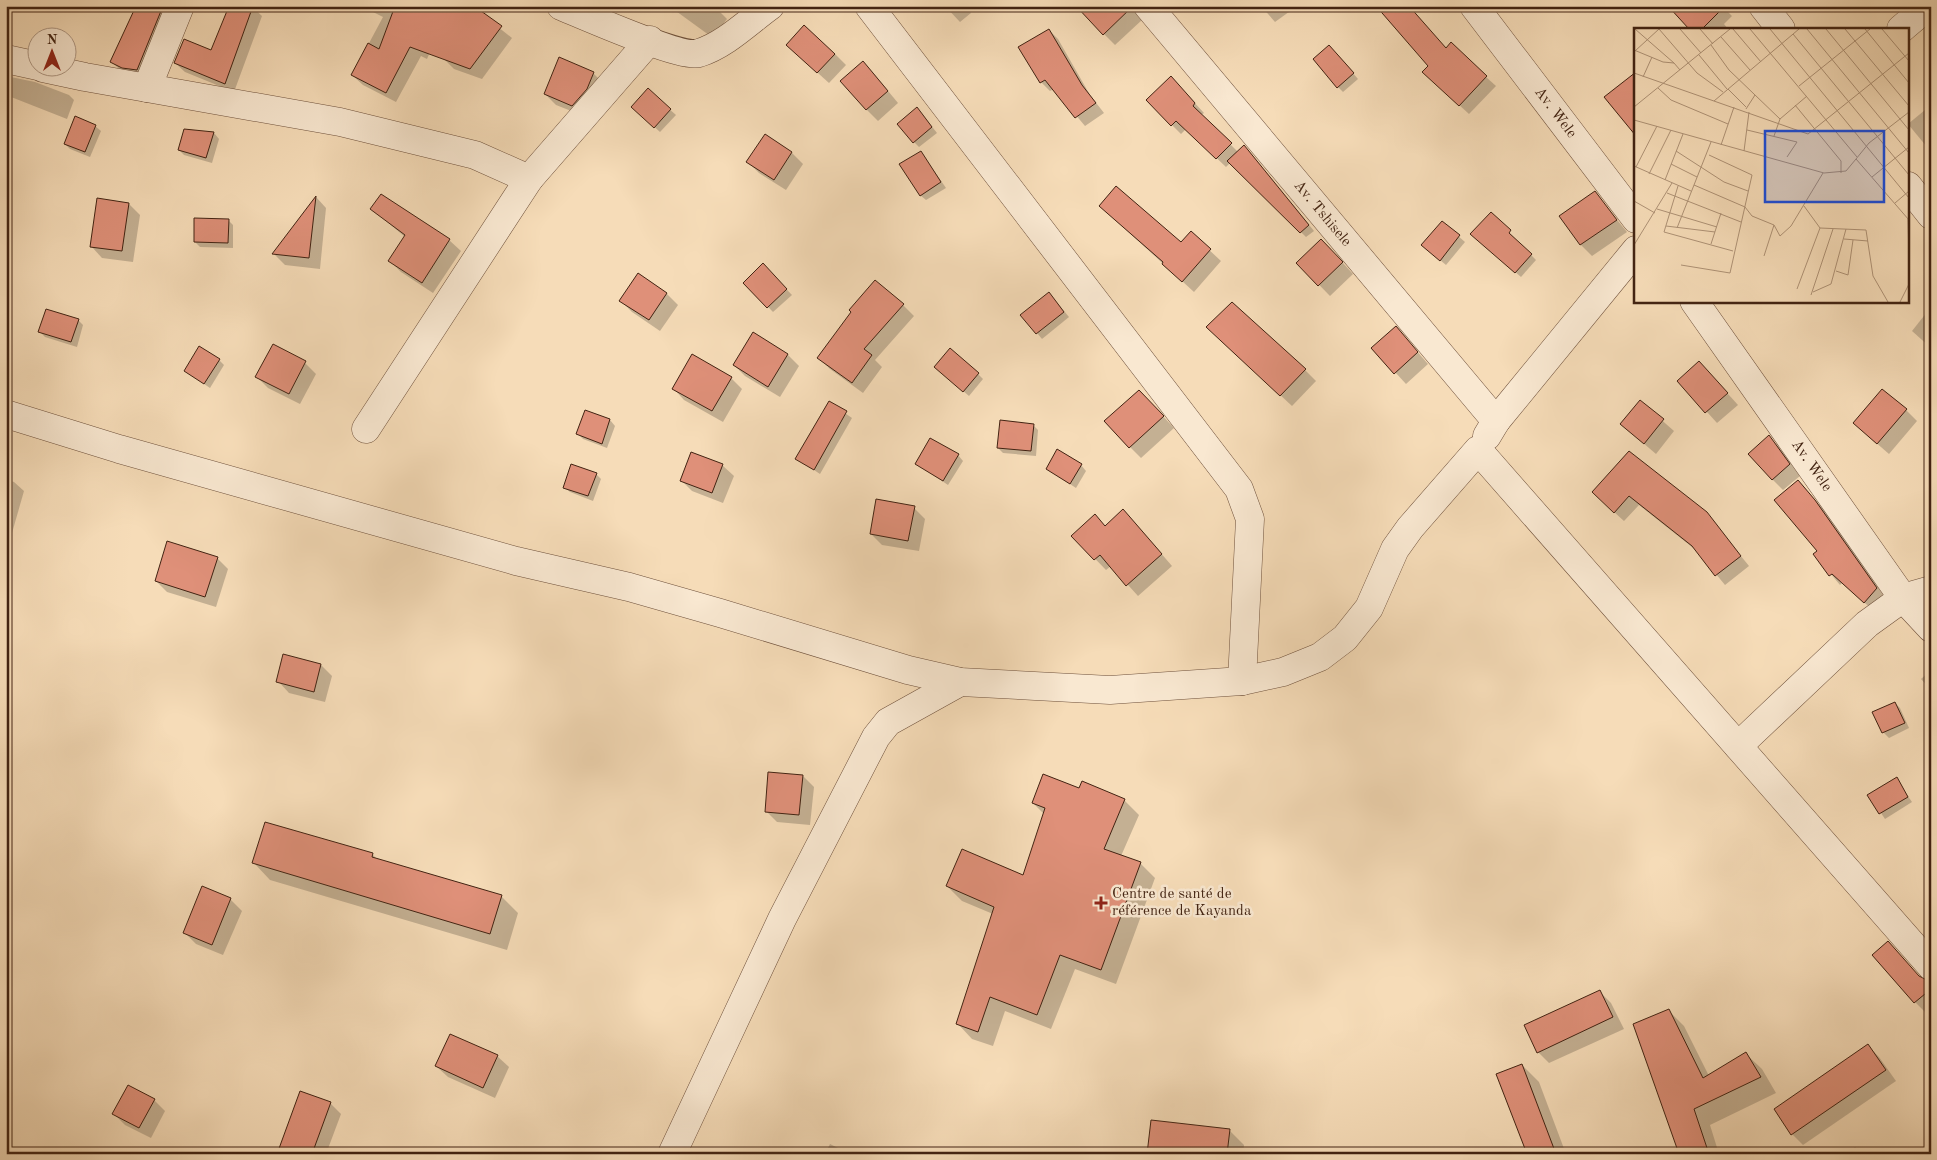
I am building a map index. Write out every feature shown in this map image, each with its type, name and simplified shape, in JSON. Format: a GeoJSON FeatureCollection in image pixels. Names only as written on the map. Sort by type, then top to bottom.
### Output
{"type":"FeatureCollection","features":[{"type":"Feature","properties":{"kind":"street"},"geometry":{"type":"LineString","coordinates":[[147,88],[180,6]]}},
{"type":"Feature","properties":{"kind":"street"},"geometry":{"type":"LineString","coordinates":[[561,6],[674,50],[697,54],[715,46],[770,6]]}},
{"type":"Feature","properties":{"kind":"street"},"geometry":{"type":"LineString","coordinates":[[869,6],[1240,488],[1250,519],[1242,681]]}},
{"type":"Feature","properties":{"kind":"street","name":"Av. Tshisele"},"geometry":{"type":"LineString","coordinates":[[1148,6],[1496,421]]}},
{"type":"Feature","properties":{"kind":"street","name":"Av. Wele"},"geometry":{"type":"LineString","coordinates":[[1474,6],[1634,216]]}},
{"type":"Feature","properties":{"kind":"street"},"geometry":{"type":"LineString","coordinates":[[1763,6],[1780,28]]}},
{"type":"Feature","properties":{"kind":"street"},"geometry":{"type":"LineString","coordinates":[[1902,28],[1928,6]]}},
{"type":"Feature","properties":{"kind":"street"},"geometry":{"type":"LineString","coordinates":[[366,429],[529,179],[650,40]]}},
{"type":"Feature","properties":{"kind":"street"},"geometry":{"type":"LineString","coordinates":[[6,59],[28,64]]}},
{"type":"Feature","properties":{"kind":"street"},"geometry":{"type":"LineString","coordinates":[[78,75],[340,122],[476,155],[529,179]]}},
{"type":"Feature","properties":{"kind":"street"},"geometry":{"type":"LineString","coordinates":[[1910,188],[1931,214]]}},
{"type":"Feature","properties":{"kind":"street"},"geometry":{"type":"LineString","coordinates":[[6,414],[157,460],[516,561],[629,587],[908,670],[960,682],[1110,690],[1242,681],[1284,672],[1320,657],[1345,638],[1368,608],[1400,542],[1478,450],[1496,421],[1634,252]]}},
{"type":"Feature","properties":{"kind":"street","name":"Av. Wele"},"geometry":{"type":"LineString","coordinates":[[1695,302],[1903,598],[1931,628]]}},
{"type":"Feature","properties":{"kind":"street"},"geometry":{"type":"LineString","coordinates":[[1478,450],[1931,966]]}},
{"type":"Feature","properties":{"kind":"street"},"geometry":{"type":"LineString","coordinates":[[1738,746],[1868,624],[1903,598],[1931,590]]}},
{"type":"Feature","properties":{"kind":"street"},"geometry":{"type":"LineString","coordinates":[[672,1154],[782,919],[876,737],[888,722],[960,682]]}},
{"type":"Feature","properties":{"kind":"building"},"geometry":{"type":"Polygon","coordinates":[[[136,6],[163,6],[137,70],[122,68],[110,62],[136,6]]]}},
{"type":"Feature","properties":{"kind":"building"},"geometry":{"type":"Polygon","coordinates":[[[229,6],[253,6],[225,84],[174,63],[184,39],[211,50],[229,6]]]}},
{"type":"Feature","properties":{"kind":"building"},"geometry":{"type":"Polygon","coordinates":[[[395,6],[474,6],[502,26],[470,69],[410,47],[386,93],[351,75],[368,43],[379,49],[395,6]]]}},
{"type":"Feature","properties":{"kind":"building"},"geometry":{"type":"Polygon","coordinates":[[[1076,6],[1133,6],[1103,35],[1076,6]]]}},
{"type":"Feature","properties":{"kind":"building"},"geometry":{"type":"Polygon","coordinates":[[[1376,6],[1409,6],[1446,48],[1451,42],[1487,76],[1459,106],[1422,72],[1428,66],[1376,6]]]}},
{"type":"Feature","properties":{"kind":"building"},"geometry":{"type":"Polygon","coordinates":[[[1668,6],[1725,6],[1703,28],[1688,28],[1668,6]]]}},
{"type":"Feature","properties":{"kind":"building"},"geometry":{"type":"Polygon","coordinates":[[[804,25],[835,54],[817,73],[786,45],[804,25]]]}},
{"type":"Feature","properties":{"kind":"building"},"geometry":{"type":"Polygon","coordinates":[[[1049,29],[1082,85],[1096,103],[1075,118],[1045,80],[1040,83],[1018,47],[1049,29]]]}},
{"type":"Feature","properties":{"kind":"building"},"geometry":{"type":"Polygon","coordinates":[[[1329,45],[1354,73],[1337,88],[1313,59],[1329,45]]]}},
{"type":"Feature","properties":{"kind":"building"},"geometry":{"type":"Polygon","coordinates":[[[559,57],[594,72],[587,89],[572,106],[544,94],[559,57]]]}},
{"type":"Feature","properties":{"kind":"building"},"geometry":{"type":"Polygon","coordinates":[[[863,61],[888,91],[866,110],[840,81],[863,61]]]}},
{"type":"Feature","properties":{"kind":"building"},"geometry":{"type":"Polygon","coordinates":[[[1634,74],[1634,134],[1604,97],[1634,74]]]}},
{"type":"Feature","properties":{"kind":"building"},"geometry":{"type":"Polygon","coordinates":[[[1171,76],[1195,103],[1193,106],[1232,143],[1216,159],[1176,121],[1171,126],[1146,100],[1171,76]]]}},
{"type":"Feature","properties":{"kind":"building"},"geometry":{"type":"Polygon","coordinates":[[[648,88],[671,109],[654,128],[631,107],[648,88]]]}},
{"type":"Feature","properties":{"kind":"building"},"geometry":{"type":"Polygon","coordinates":[[[917,107],[932,127],[913,143],[897,124],[917,107]]]}},
{"type":"Feature","properties":{"kind":"building"},"geometry":{"type":"Polygon","coordinates":[[[75,116],[96,125],[85,152],[64,144],[75,116]]]}},
{"type":"Feature","properties":{"kind":"building"},"geometry":{"type":"Polygon","coordinates":[[[184,129],[214,132],[206,158],[178,150],[184,129]]]}},
{"type":"Feature","properties":{"kind":"building"},"geometry":{"type":"Polygon","coordinates":[[[765,134],[792,152],[774,180],[746,162],[765,134]]]}},
{"type":"Feature","properties":{"kind":"building"},"geometry":{"type":"Polygon","coordinates":[[[1244,145],[1309,225],[1300,233],[1227,161],[1244,145]]]}},
{"type":"Feature","properties":{"kind":"building"},"geometry":{"type":"Polygon","coordinates":[[[921,151],[941,182],[920,196],[899,164],[921,151]]]}},
{"type":"Feature","properties":{"kind":"building"},"geometry":{"type":"Polygon","coordinates":[[[1116,186],[1181,242],[1191,231],[1211,249],[1182,282],[1162,264],[1163,262],[1099,206],[1116,186]]]}},
{"type":"Feature","properties":{"kind":"building"},"geometry":{"type":"Polygon","coordinates":[[[1595,191],[1617,220],[1580,245],[1559,216],[1595,191]]]}},
{"type":"Feature","properties":{"kind":"building"},"geometry":{"type":"Polygon","coordinates":[[[381,194],[450,239],[422,283],[388,261],[405,235],[370,209],[381,194]]]}},
{"type":"Feature","properties":{"kind":"building"},"geometry":{"type":"Polygon","coordinates":[[[316,196],[309,258],[272,254],[316,196]]]}},
{"type":"Feature","properties":{"kind":"building"},"geometry":{"type":"Polygon","coordinates":[[[97,198],[129,203],[122,251],[90,247],[97,198]]]}},
{"type":"Feature","properties":{"kind":"building"},"geometry":{"type":"Polygon","coordinates":[[[1491,212],[1511,230],[1509,233],[1532,254],[1515,273],[1470,234],[1491,212]]]}},
{"type":"Feature","properties":{"kind":"building"},"geometry":{"type":"Polygon","coordinates":[[[194,218],[229,219],[228,243],[194,242],[194,218]]]}},
{"type":"Feature","properties":{"kind":"building"},"geometry":{"type":"Polygon","coordinates":[[[1442,221],[1460,235],[1440,261],[1421,245],[1442,221]]]}},
{"type":"Feature","properties":{"kind":"building"},"geometry":{"type":"Polygon","coordinates":[[[1321,239],[1343,262],[1318,286],[1296,263],[1321,239]]]}},
{"type":"Feature","properties":{"kind":"building"},"geometry":{"type":"Polygon","coordinates":[[[763,263],[787,289],[767,308],[743,283],[763,263]]]}},
{"type":"Feature","properties":{"kind":"building"},"geometry":{"type":"Polygon","coordinates":[[[638,273],[667,293],[649,320],[619,301],[638,273]]]}},
{"type":"Feature","properties":{"kind":"building"},"geometry":{"type":"Polygon","coordinates":[[[875,280],[904,304],[864,349],[872,355],[852,383],[817,358],[851,312],[849,310],[875,280]]]}},
{"type":"Feature","properties":{"kind":"building"},"geometry":{"type":"Polygon","coordinates":[[[1049,292],[1064,312],[1036,334],[1020,315],[1049,292]]]}},
{"type":"Feature","properties":{"kind":"building"},"geometry":{"type":"Polygon","coordinates":[[[1232,302],[1306,369],[1280,396],[1206,327],[1232,302]]]}},
{"type":"Feature","properties":{"kind":"building"},"geometry":{"type":"Polygon","coordinates":[[[46,309],[79,319],[71,342],[38,332],[46,309]]]}},
{"type":"Feature","properties":{"kind":"building"},"geometry":{"type":"Polygon","coordinates":[[[1396,326],[1418,352],[1394,374],[1371,348],[1396,326]]]}},
{"type":"Feature","properties":{"kind":"building"},"geometry":{"type":"Polygon","coordinates":[[[753,332],[788,354],[768,387],[733,365],[753,332]]]}},
{"type":"Feature","properties":{"kind":"building"},"geometry":{"type":"Polygon","coordinates":[[[273,344],[306,361],[289,394],[255,377],[273,344]]]}},
{"type":"Feature","properties":{"kind":"building"},"geometry":{"type":"Polygon","coordinates":[[[199,346],[220,359],[204,384],[184,371],[199,346]]]}},
{"type":"Feature","properties":{"kind":"building"},"geometry":{"type":"Polygon","coordinates":[[[950,348],[979,373],[963,392],[934,367],[950,348]]]}},
{"type":"Feature","properties":{"kind":"building"},"geometry":{"type":"Polygon","coordinates":[[[692,354],[732,377],[712,411],[672,389],[692,354]]]}},
{"type":"Feature","properties":{"kind":"building"},"geometry":{"type":"Polygon","coordinates":[[[1699,361],[1728,393],[1705,413],[1677,381],[1699,361]]]}},
{"type":"Feature","properties":{"kind":"building"},"geometry":{"type":"Polygon","coordinates":[[[1882,389],[1907,409],[1877,444],[1853,423],[1882,389]]]}},
{"type":"Feature","properties":{"kind":"building"},"geometry":{"type":"Polygon","coordinates":[[[1139,390],[1164,416],[1129,448],[1104,421],[1139,390]]]}},
{"type":"Feature","properties":{"kind":"building"},"geometry":{"type":"Polygon","coordinates":[[[1640,400],[1664,419],[1644,444],[1620,424],[1640,400]]]}},
{"type":"Feature","properties":{"kind":"building"},"geometry":{"type":"Polygon","coordinates":[[[829,401],[847,411],[814,470],[795,459],[829,401]]]}},
{"type":"Feature","properties":{"kind":"building"},"geometry":{"type":"Polygon","coordinates":[[[585,410],[610,419],[602,444],[576,434],[585,410]]]}},
{"type":"Feature","properties":{"kind":"building"},"geometry":{"type":"Polygon","coordinates":[[[1000,420],[1034,424],[1031,451],[997,448],[1000,420]]]}},
{"type":"Feature","properties":{"kind":"building"},"geometry":{"type":"Polygon","coordinates":[[[1769,435],[1790,464],[1772,480],[1748,454],[1769,435]]]}},
{"type":"Feature","properties":{"kind":"building"},"geometry":{"type":"Polygon","coordinates":[[[930,438],[959,454],[943,481],[915,464],[930,438]]]}},
{"type":"Feature","properties":{"kind":"building"},"geometry":{"type":"Polygon","coordinates":[[[1057,449],[1082,464],[1070,484],[1046,469],[1057,449]]]}},
{"type":"Feature","properties":{"kind":"building"},"geometry":{"type":"Polygon","coordinates":[[[1629,451],[1707,512],[1741,556],[1715,576],[1692,546],[1629,496],[1614,513],[1592,492],[1629,451]]]}},
{"type":"Feature","properties":{"kind":"building"},"geometry":{"type":"Polygon","coordinates":[[[691,452],[723,464],[712,493],[680,481],[691,452]]]}},
{"type":"Feature","properties":{"kind":"building"},"geometry":{"type":"Polygon","coordinates":[[[571,464],[597,473],[588,496],[563,488],[571,464]]]}},
{"type":"Feature","properties":{"kind":"building"},"geometry":{"type":"Polygon","coordinates":[[[1798,480],[1815,500],[1877,588],[1864,603],[1832,574],[1829,576],[1813,554],[1817,551],[1774,500],[1798,480]]]}},
{"type":"Feature","properties":{"kind":"building"},"geometry":{"type":"Polygon","coordinates":[[[876,499],[915,506],[908,541],[870,534],[876,499]]]}},
{"type":"Feature","properties":{"kind":"building"},"geometry":{"type":"Polygon","coordinates":[[[1123,509],[1162,554],[1126,586],[1100,555],[1094,560],[1071,536],[1095,514],[1105,526],[1123,509]]]}},
{"type":"Feature","properties":{"kind":"building"},"geometry":{"type":"Polygon","coordinates":[[[167,541],[218,557],[205,597],[155,581],[167,541]]]}},
{"type":"Feature","properties":{"kind":"building"},"geometry":{"type":"Polygon","coordinates":[[[283,654],[321,664],[314,692],[276,682],[283,654]]]}},
{"type":"Feature","properties":{"kind":"building"},"geometry":{"type":"Polygon","coordinates":[[[1895,702],[1905,723],[1882,733],[1872,712],[1895,702]]]}},
{"type":"Feature","properties":{"kind":"building"},"geometry":{"type":"Polygon","coordinates":[[[768,772],[803,775],[799,815],[765,812],[768,772]]]}},
{"type":"Feature","properties":{"kind":"building"},"geometry":{"type":"Polygon","coordinates":[[[1043,774],[1079,788],[1082,781],[1125,799],[1104,849],[1141,862],[1101,970],[1060,955],[1037,1015],[990,997],[978,1032],[956,1024],[994,907],[946,886],[962,849],[1023,875],[1045,808],[1032,803],[1043,774]]]}},
{"type":"Feature","properties":{"kind":"building"},"geometry":{"type":"Polygon","coordinates":[[[1897,777],[1908,797],[1879,814],[1867,795],[1897,777]]]}},
{"type":"Feature","properties":{"kind":"building"},"geometry":{"type":"Polygon","coordinates":[[[265,822],[373,853],[372,857],[502,895],[490,934],[252,863],[265,822]]]}},
{"type":"Feature","properties":{"kind":"building"},"geometry":{"type":"Polygon","coordinates":[[[202,886],[231,898],[212,945],[183,933],[202,886]]]}},
{"type":"Feature","properties":{"kind":"building"},"geometry":{"type":"Polygon","coordinates":[[[1888,941],[1919,976],[1931,982],[1931,989],[1914,1003],[1872,955],[1888,941]]]}},
{"type":"Feature","properties":{"kind":"building"},"geometry":{"type":"Polygon","coordinates":[[[1600,990],[1613,1017],[1537,1053],[1524,1025],[1600,990]]]}},
{"type":"Feature","properties":{"kind":"building"},"geometry":{"type":"Polygon","coordinates":[[[1669,1009],[1703,1078],[1746,1052],[1761,1077],[1694,1109],[1709,1154],[1679,1154],[1633,1024],[1669,1009]]]}},
{"type":"Feature","properties":{"kind":"building"},"geometry":{"type":"Polygon","coordinates":[[[450,1034],[498,1055],[483,1088],[435,1066],[450,1034]]]}},
{"type":"Feature","properties":{"kind":"building"},"geometry":{"type":"Polygon","coordinates":[[[1868,1044],[1886,1070],[1791,1135],[1774,1109],[1868,1044]]]}},
{"type":"Feature","properties":{"kind":"building"},"geometry":{"type":"Polygon","coordinates":[[[1522,1064],[1556,1154],[1527,1154],[1496,1074],[1522,1064]]]}},
{"type":"Feature","properties":{"kind":"building"},"geometry":{"type":"Polygon","coordinates":[[[128,1085],[155,1099],[139,1128],[112,1114],[128,1085]]]}},
{"type":"Feature","properties":{"kind":"building"},"geometry":{"type":"Polygon","coordinates":[[[300,1091],[331,1102],[312,1154],[277,1154],[300,1091]]]}},
{"type":"Feature","properties":{"kind":"building"},"geometry":{"type":"Polygon","coordinates":[[[1151,1120],[1230,1129],[1227,1154],[1147,1154],[1151,1120]]]}},
{"type":"Feature","properties":{"kind":"place","name":"Centre de santé de référence de Kayanda"},"geometry":{"type":"Point","coordinates":[1101,903]}}]}
